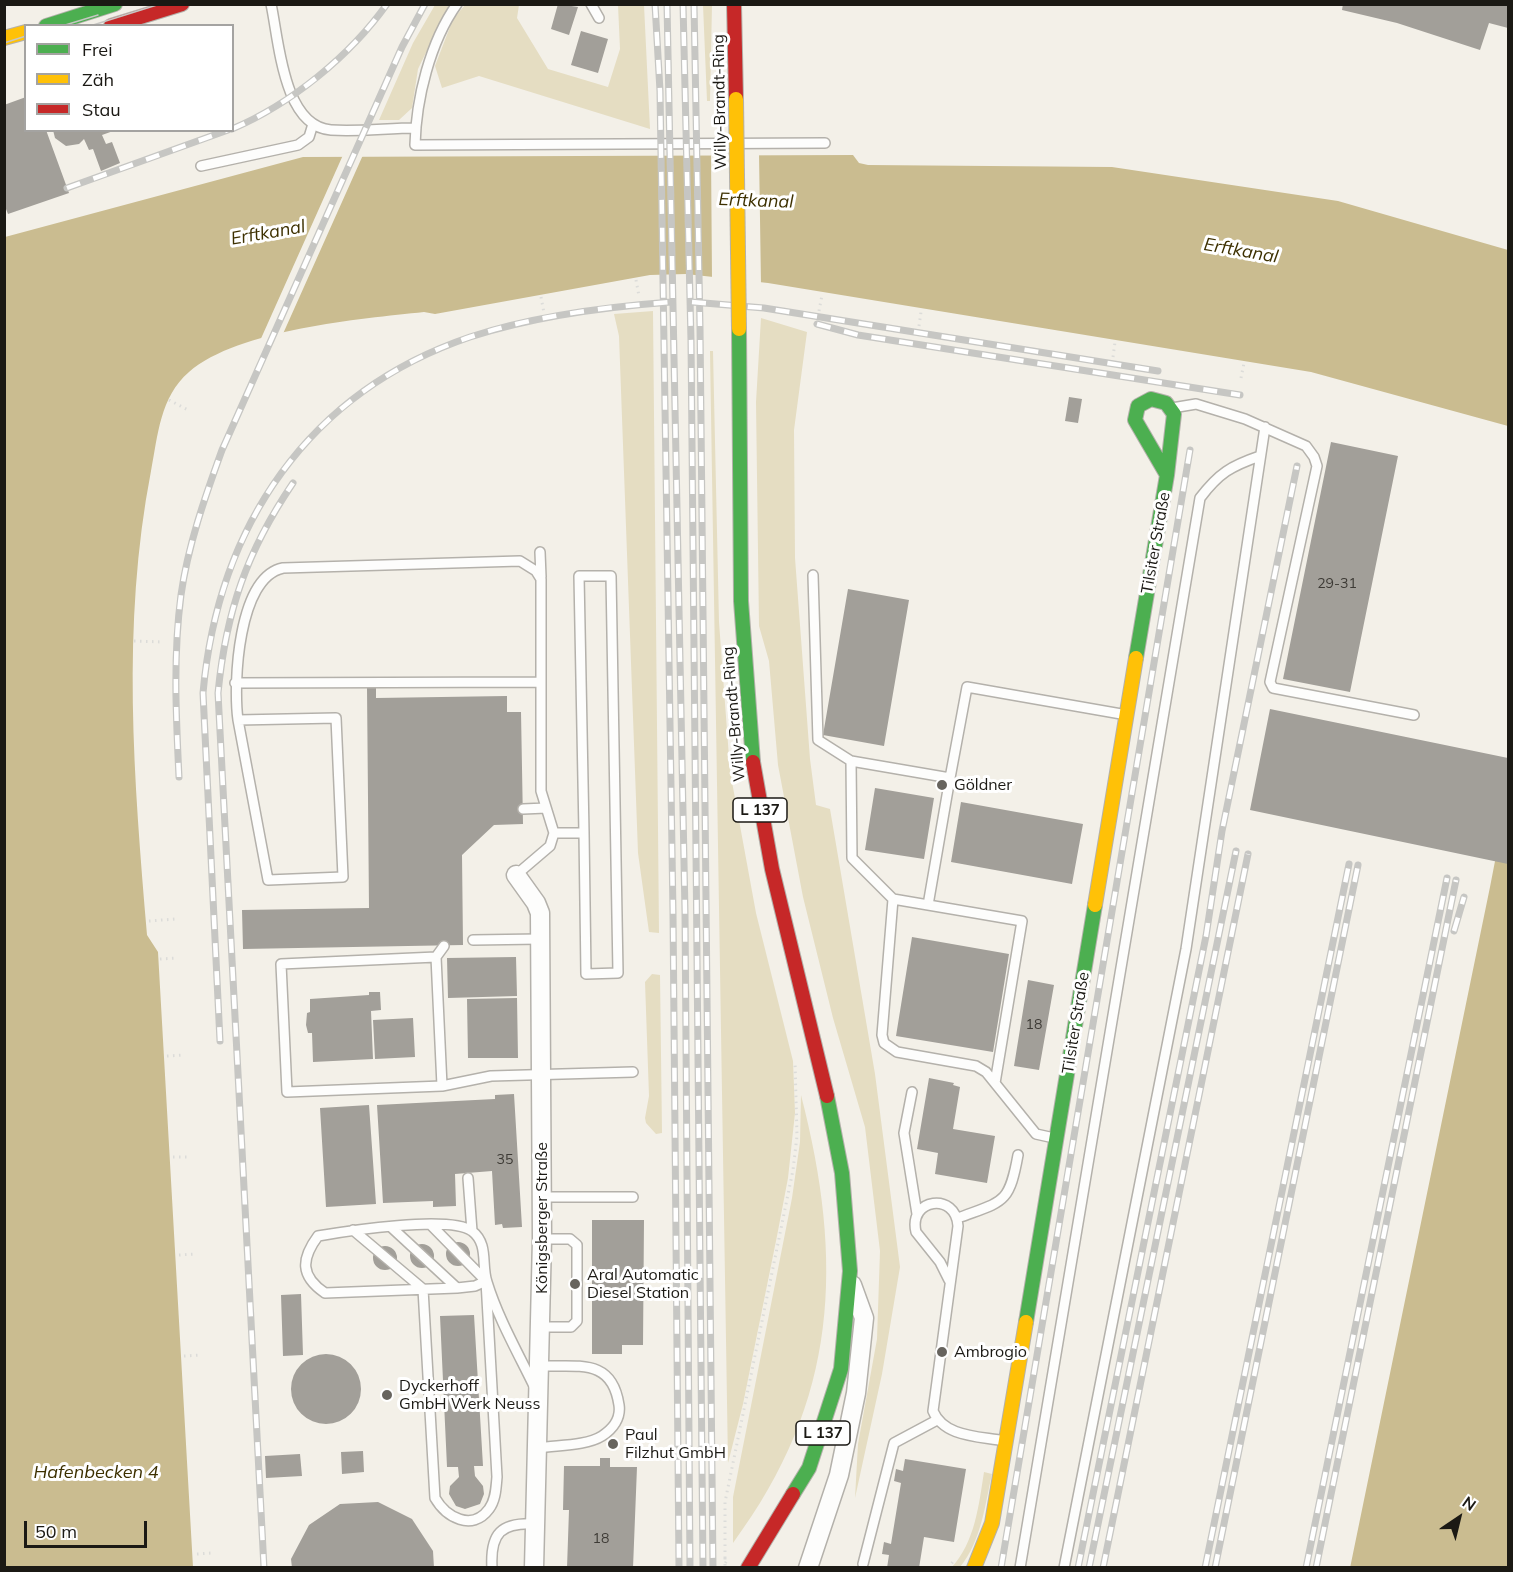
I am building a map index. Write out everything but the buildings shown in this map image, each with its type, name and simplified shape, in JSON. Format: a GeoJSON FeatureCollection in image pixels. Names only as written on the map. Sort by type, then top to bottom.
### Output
{"type":"FeatureCollection","features":[{"type":"Feature","properties":{"kind":"main road"},"geometry":{"type":"LineString","coordinates":[[52,24],[116,4]]}},
{"type":"Feature","properties":{"kind":"main road"},"geometry":{"type":"LineString","coordinates":[[117,24],[182,4]]}},
{"type":"Feature","properties":{"kind":"main road","name":"Willy-Brandt-Ring"},"geometry":{"type":"LineString","coordinates":[[734,4],[742,610],[746,698],[753,764],[779,905],[831,1110],[843,1171],[850,1235],[851,1281],[847,1335],[840,1378],[818,1450],[784,1515],[748,1568]]}},
{"type":"Feature","properties":{"kind":"main road"},"geometry":{"type":"LineString","coordinates":[[4,38],[24,33]]}},
{"type":"Feature","properties":{"kind":"main road","name":"Tilsiter Straße"},"geometry":{"type":"LineString","coordinates":[[974,1568],[986,1543],[992,1523],[1057,1138],[1167,475],[1175,423],[1172,408],[1160,399],[1151,399],[1138,405],[1134,413],[1138,427],[1167,475]]}},
{"type":"Feature","properties":{"kind":"street","name":"Königsberger Straße"},"geometry":{"type":"LineString","coordinates":[[516,875],[536,903],[540,913],[542,1327],[534,1568]]}},
{"type":"Feature","properties":{"kind":"street"},"geometry":{"type":"LineString","coordinates":[[808,1568],[839,1475],[856,1393],[864,1318],[851,1281]]}},
{"type":"Feature","properties":{"kind":"lane"},"geometry":{"type":"LineString","coordinates":[[271,4],[290,96],[298,111],[313,124],[329,130],[416,128]]}},
{"type":"Feature","properties":{"kind":"lane"},"geometry":{"type":"LineString","coordinates":[[457,4],[446,22],[426,72],[415,145],[825,143]]}},
{"type":"Feature","properties":{"kind":"lane"},"geometry":{"type":"LineString","coordinates":[[591,4],[600,18]]}},
{"type":"Feature","properties":{"kind":"lane"},"geometry":{"type":"LineString","coordinates":[[201,166],[298,145],[309,136],[313,124]]}},
{"type":"Feature","properties":{"kind":"lane"},"geometry":{"type":"LineString","coordinates":[[1172,408],[1196,404],[1264,427],[1306,446],[1314,457],[1317,466],[1270,682],[1279,691],[1414,715]]}},
{"type":"Feature","properties":{"kind":"lane"},"geometry":{"type":"LineString","coordinates":[[1064,1568],[1186,948],[1264,427]]}},
{"type":"Feature","properties":{"kind":"lane"},"geometry":{"type":"LineString","coordinates":[[1020,1568],[1200,498],[1217,475],[1237,464],[1260,456]]}},
{"type":"Feature","properties":{"kind":"lane"},"geometry":{"type":"LineString","coordinates":[[516,875],[550,846],[554,833],[541,790],[540,552]]}},
{"type":"Feature","properties":{"kind":"lane"},"geometry":{"type":"LineString","coordinates":[[238,720],[336,718],[343,877],[268,880],[238,720],[235,683],[250,606],[257,587],[272,570],[520,561],[536,571],[541,579]]}},
{"type":"Feature","properties":{"kind":"lane"},"geometry":{"type":"LineString","coordinates":[[813,575],[818,740],[851,761],[950,778]]}},
{"type":"Feature","properties":{"kind":"lane"},"geometry":{"type":"LineString","coordinates":[[579,576],[611,576],[618,973],[586,974],[584,833],[579,576]]}},
{"type":"Feature","properties":{"kind":"lane"},"geometry":{"type":"LineString","coordinates":[[235,683],[540,682]]}},
{"type":"Feature","properties":{"kind":"lane"},"geometry":{"type":"LineString","coordinates":[[928,905],[968,687],[1127,715]]}},
{"type":"Feature","properties":{"kind":"lane"},"geometry":{"type":"LineString","coordinates":[[851,761],[852,858],[893,899],[1022,921],[995,1083]]}},
{"type":"Feature","properties":{"kind":"lane"},"geometry":{"type":"LineString","coordinates":[[523,809],[546,808]]}},
{"type":"Feature","properties":{"kind":"lane"},"geometry":{"type":"LineString","coordinates":[[554,833],[584,833]]}},
{"type":"Feature","properties":{"kind":"lane"},"geometry":{"type":"LineString","coordinates":[[893,899],[882,1035],[884,1043],[897,1052],[976,1066],[986,1072],[1036,1134],[1057,1138]]}},
{"type":"Feature","properties":{"kind":"lane"},"geometry":{"type":"LineString","coordinates":[[473,940],[540,939]]}},
{"type":"Feature","properties":{"kind":"lane"},"geometry":{"type":"LineString","coordinates":[[442,1086],[436,957],[444,946]]}},
{"type":"Feature","properties":{"kind":"lane"},"geometry":{"type":"LineString","coordinates":[[436,957],[281,964],[286,1092],[442,1086],[491,1076],[542,1073],[633,1072]]}},
{"type":"Feature","properties":{"kind":"lane"},"geometry":{"type":"LineString","coordinates":[[912,1092],[904,1133],[917,1214],[916,1232],[940,1262],[949,1280]]}},
{"type":"Feature","properties":{"kind":"lane"},"geometry":{"type":"LineString","coordinates":[[958,1218],[990,1206],[1007,1196],[1013,1184],[1018,1155]]}},
{"type":"Feature","properties":{"kind":"lane"},"geometry":{"type":"LineString","coordinates":[[353,1230],[423,1289],[435,1498],[442,1511],[456,1519],[474,1520],[489,1510],[495,1495],[497,1477],[484,1249],[472,1231],[468,1178]]}},
{"type":"Feature","properties":{"kind":"lane"},"geometry":{"type":"LineString","coordinates":[[542,1197],[633,1197]]}},
{"type":"Feature","properties":{"kind":"lane"},"geometry":{"type":"LineString","coordinates":[[917,1214],[928,1204],[940,1203],[949,1206],[958,1218],[932,1402],[937,1420],[953,1431],[1006,1441]]}},
{"type":"Feature","properties":{"kind":"lane"},"geometry":{"type":"LineString","coordinates":[[472,1231],[450,1224],[353,1230],[318,1236],[308,1250],[306,1268],[310,1283],[325,1293],[457,1288],[475,1286],[486,1281]]}},
{"type":"Feature","properties":{"kind":"lane"},"geometry":{"type":"LineString","coordinates":[[431,1225],[486,1281],[540,1400]]}},
{"type":"Feature","properties":{"kind":"lane"},"geometry":{"type":"LineString","coordinates":[[390,1227],[457,1288]]}},
{"type":"Feature","properties":{"kind":"lane"},"geometry":{"type":"LineString","coordinates":[[542,1239],[570,1239],[577,1245],[577,1321],[571,1327],[542,1327]]}},
{"type":"Feature","properties":{"kind":"lane"},"geometry":{"type":"LineString","coordinates":[[539,1448],[599,1438],[615,1423],[619,1410],[616,1388],[604,1373],[590,1367],[541,1366]]}},
{"type":"Feature","properties":{"kind":"lane"},"geometry":{"type":"LineString","coordinates":[[863,1564],[894,1443],[937,1420]]}},
{"type":"Feature","properties":{"kind":"lane"},"geometry":{"type":"LineString","coordinates":[[492,1568],[491,1546],[498,1534],[509,1526],[519,1523],[536,1524]]}},
{"type":"Feature","properties":{"kind":"path"},"geometry":{"type":"LineString","coordinates":[[636,280],[639,296]]}},
{"type":"Feature","properties":{"kind":"path"},"geometry":{"type":"LineString","coordinates":[[819,311],[822,295]]}},
{"type":"Feature","properties":{"kind":"path"},"geometry":{"type":"LineString","coordinates":[[541,297],[544,313]]}},
{"type":"Feature","properties":{"kind":"path"},"geometry":{"type":"LineString","coordinates":[[919,327],[921,312]]}},
{"type":"Feature","properties":{"kind":"path"},"geometry":{"type":"LineString","coordinates":[[1113,357],[1115,342]]}},
{"type":"Feature","properties":{"kind":"path"},"geometry":{"type":"LineString","coordinates":[[1241,378],[1244,363]]}},
{"type":"Feature","properties":{"kind":"path"},"geometry":{"type":"LineString","coordinates":[[169,400],[188,410]]}},
{"type":"Feature","properties":{"kind":"path"},"geometry":{"type":"LineString","coordinates":[[134,641],[163,642]]}},
{"type":"Feature","properties":{"kind":"path"},"geometry":{"type":"LineString","coordinates":[[149,921],[176,919]]}},
{"type":"Feature","properties":{"kind":"path"},"geometry":{"type":"LineString","coordinates":[[160,959],[178,958]]}},
{"type":"Feature","properties":{"kind":"path"},"geometry":{"type":"LineString","coordinates":[[725,1568],[726,1502],[793,1170],[797,1137],[795,1054],[803,1085]]}},
{"type":"Feature","properties":{"kind":"path"},"geometry":{"type":"LineString","coordinates":[[167,1056],[184,1055]]}},
{"type":"Feature","properties":{"kind":"path"},"geometry":{"type":"LineString","coordinates":[[173,1158],[190,1157]]}},
{"type":"Feature","properties":{"kind":"path"},"geometry":{"type":"LineString","coordinates":[[179,1255],[195,1254]]}},
{"type":"Feature","properties":{"kind":"path"},"geometry":{"type":"LineString","coordinates":[[184,1356],[201,1355]]}},
{"type":"Feature","properties":{"kind":"path"},"geometry":{"type":"LineString","coordinates":[[197,1554],[212,1553]]}},
{"type":"Feature","properties":{"kind":"shaded area"},"geometry":{"type":"Polygon","coordinates":[[[435,5],[449,5],[418,69],[412,108],[399,120],[379,120],[413,43],[435,5]]]}},
{"type":"Feature","properties":{"kind":"shaded area"},"geometry":{"type":"Polygon","coordinates":[[[465,5],[519,5],[517,18],[548,69],[608,87],[620,49],[618,5],[644,5],[650,129],[479,76],[442,88],[435,66],[453,19],[465,5]]]}},
{"type":"Feature","properties":{"kind":"shaded area"},"geometry":{"type":"Polygon","coordinates":[[[703,5],[712,5],[710,101],[707,101],[703,5]]]}},
{"type":"Feature","properties":{"kind":"shaded area"},"geometry":{"type":"Polygon","coordinates":[[[653,311],[659,933],[649,932],[638,853],[619,336],[614,314],[653,311]]]}},
{"type":"Feature","properties":{"kind":"shaded area"},"geometry":{"type":"Polygon","coordinates":[[[761,318],[807,332],[794,430],[795,558],[810,759],[816,805],[830,809],[875,1074],[900,1267],[882,1374],[855,1498],[858,1444],[877,1339],[880,1251],[865,1127],[833,1018],[803,897],[778,765],[769,661],[759,626],[756,402],[761,318]]]}},
{"type":"Feature","properties":{"kind":"shaded area"},"geometry":{"type":"Polygon","coordinates":[[[710,351],[713,351],[719,622],[730,771],[756,913],[793,1061],[795,1113],[788,1178],[777,1236],[743,1404],[728,1463],[710,351]]]}},
{"type":"Feature","properties":{"kind":"shaded area"},"geometry":{"type":"Polygon","coordinates":[[[652,974],[660,975],[662,1133],[656,1134],[646,1123],[645,1118],[649,1096],[645,982],[652,974]]]}},
{"type":"Feature","properties":{"kind":"shaded area"},"geometry":{"type":"Polygon","coordinates":[[[801,1095],[815,1156],[823,1215],[826,1272],[823,1328],[812,1382],[794,1436],[768,1490],[733,1543],[733,1497],[792,1198],[800,1142],[801,1095]]]}},
{"type":"Feature","properties":{"kind":"shaded area"},"geometry":{"type":"Polygon","coordinates":[[[984,1472],[992,1474],[978,1535],[960,1567],[951,1568],[966,1547],[971,1535],[978,1510],[984,1472]]]}},
{"type":"Feature","properties":{"kind":"water"},"geometry":{"type":"Polygon","coordinates":[[[853,155],[859,163],[868,165],[1112,167],[1338,201],[1508,250],[1508,426],[1311,372],[768,283],[686,274],[650,275],[435,314],[424,312],[301,328],[238,345],[211,357],[189,372],[179,382],[166,405],[158,430],[151,471],[136,587],[133,703],[138,818],[147,935],[158,952],[193,1567],[5,1568],[5,237],[303,157],[853,155]]]}},
{"type":"Feature","properties":{"kind":"water"},"geometry":{"type":"Polygon","coordinates":[[[1508,794],[1508,1567],[1350,1568],[1490,887],[1508,794]]]}},
{"type":"Feature","properties":{"kind":"pier"},"geometry":{"type":"Polygon","coordinates":[[[711,153],[759,153],[761,285],[712,279],[711,153]]]}},
{"type":"Feature","properties":{"kind":"pier"},"geometry":{"type":"Polygon","coordinates":[[[343,155],[363,155],[282,336],[259,343],[343,155]]]}},
{"type":"Feature","properties":{"kind":"tram line"},"geometry":{"type":"LineString","coordinates":[[96,24],[160,4]]}},
{"type":"Feature","properties":{"kind":"tram line"},"geometry":{"type":"LineString","coordinates":[[69,24],[98,15]]}},
{"type":"Feature","properties":{"kind":"tram line"},"geometry":{"type":"LineString","coordinates":[[4,43],[24,37]]}},
{"type":"Feature","properties":{"kind":"railway"},"geometry":{"type":"LineString","coordinates":[[234,128],[276,106],[318,77],[355,42],[387,4]]}},
{"type":"Feature","properties":{"kind":"railway"},"geometry":{"type":"LineString","coordinates":[[179,777],[176,686],[178,618],[188,558],[203,503],[222,450],[402,47],[425,4]]}},
{"type":"Feature","properties":{"kind":"railway"},"geometry":{"type":"LineString","coordinates":[[655,4],[660,91],[673,913],[679,1568]]}},
{"type":"Feature","properties":{"kind":"railway"},"geometry":{"type":"LineString","coordinates":[[667,4],[685,912],[690,1568]]}},
{"type":"Feature","properties":{"kind":"railway"},"geometry":{"type":"LineString","coordinates":[[683,4],[691,341],[703,1568]]}},
{"type":"Feature","properties":{"kind":"railway"},"geometry":{"type":"LineString","coordinates":[[694,4],[700,327],[713,1568]]}},
{"type":"Feature","properties":{"kind":"railway"},"geometry":{"type":"LineString","coordinates":[[67,188],[222,132]]}},
{"type":"Feature","properties":{"kind":"railway"},"geometry":{"type":"LineString","coordinates":[[220,1041],[203,693],[212,632],[228,575],[251,521],[281,473],[318,430],[362,392],[413,361],[470,337],[519,323],[595,310],[671,302]]}},
{"type":"Feature","properties":{"kind":"railway"},"geometry":{"type":"LineString","coordinates":[[692,302],[764,308],[1158,371]]}},
{"type":"Feature","properties":{"kind":"railway"},"geometry":{"type":"LineString","coordinates":[[817,324],[858,335],[1240,395]]}},
{"type":"Feature","properties":{"kind":"railway"},"geometry":{"type":"LineString","coordinates":[[1001,1568],[1190,450]]}},
{"type":"Feature","properties":{"kind":"railway"},"geometry":{"type":"LineString","coordinates":[[1078,1568],[1206,936],[1222,831],[1297,466]]}},
{"type":"Feature","properties":{"kind":"railway"},"geometry":{"type":"LineString","coordinates":[[264,1568],[218,693],[227,635],[241,583],[263,533],[293,483]]}},
{"type":"Feature","properties":{"kind":"railway"},"geometry":{"type":"LineString","coordinates":[[1089,1568],[1236,851]]}},
{"type":"Feature","properties":{"kind":"railway"},"geometry":{"type":"LineString","coordinates":[[1103,1568],[1248,854]]}},
{"type":"Feature","properties":{"kind":"railway"},"geometry":{"type":"LineString","coordinates":[[1205,1568],[1349,864]]}},
{"type":"Feature","properties":{"kind":"railway"},"geometry":{"type":"LineString","coordinates":[[1215,1568],[1358,865]]}},
{"type":"Feature","properties":{"kind":"railway"},"geometry":{"type":"LineString","coordinates":[[1306,1568],[1447,878]]}},
{"type":"Feature","properties":{"kind":"railway"},"geometry":{"type":"LineString","coordinates":[[1316,1568],[1456,880]]}},
{"type":"Feature","properties":{"kind":"railway"},"geometry":{"type":"LineString","coordinates":[[1454,931],[1464,897]]}},
{"type":"Feature","properties":{"kind":"traffic: fast"},"geometry":{"type":"LineString","coordinates":[[52,24],[115,4]]}},
{"type":"Feature","properties":{"kind":"traffic: fast"},"geometry":{"type":"LineString","coordinates":[[739,329],[741,601],[753,762]]}},
{"type":"Feature","properties":{"kind":"traffic: fast"},"geometry":{"type":"LineString","coordinates":[[1136,658],[1167,475],[1174,414],[1166,403],[1151,399],[1138,406],[1135,420],[1167,475]]}},
{"type":"Feature","properties":{"kind":"traffic: fast"},"geometry":{"type":"LineString","coordinates":[[1026,1322],[1095,905]]}},
{"type":"Feature","properties":{"kind":"traffic: fast"},"geometry":{"type":"LineString","coordinates":[[793,1494],[809,1468],[841,1369],[850,1271],[842,1173],[827,1096]]}},
{"type":"Feature","properties":{"kind":"traffic: slow"},"geometry":{"type":"LineString","coordinates":[[4,38],[24,33]]}},
{"type":"Feature","properties":{"kind":"traffic: slow"},"geometry":{"type":"LineString","coordinates":[[736,99],[739,329]]}},
{"type":"Feature","properties":{"kind":"traffic: slow"},"geometry":{"type":"LineString","coordinates":[[1095,905],[1136,658]]}},
{"type":"Feature","properties":{"kind":"traffic: slow"},"geometry":{"type":"LineString","coordinates":[[974,1568],[992,1523],[1026,1322]]}},
{"type":"Feature","properties":{"kind":"traffic: jam"},"geometry":{"type":"LineString","coordinates":[[117,24],[182,4]]}},
{"type":"Feature","properties":{"kind":"traffic: jam"},"geometry":{"type":"LineString","coordinates":[[734,4],[736,99]]}},
{"type":"Feature","properties":{"kind":"traffic: jam"},"geometry":{"type":"LineString","coordinates":[[753,762],[772,869],[827,1096]]}},
{"type":"Feature","properties":{"kind":"traffic: jam"},"geometry":{"type":"LineString","coordinates":[[748,1568],[793,1494]]}},
{"type":"Feature","properties":{"kind":"place","name":"Göldner"},"geometry":{"type":"Point","coordinates":[942,785]}},
{"type":"Feature","properties":{"kind":"place","name":"Aral Automatic Diesel Station"},"geometry":{"type":"Point","coordinates":[575,1284]}},
{"type":"Feature","properties":{"kind":"place","name":"Ambrogio"},"geometry":{"type":"Point","coordinates":[942,1352]}},
{"type":"Feature","properties":{"kind":"place","name":"Dyckerhoff GmbH Werk Neuss"},"geometry":{"type":"Point","coordinates":[387,1395]}},
{"type":"Feature","properties":{"kind":"place","name":"Paul Filzhut GmbH"},"geometry":{"type":"Point","coordinates":[613,1444]}},
{"type":"Feature","properties":{"kind":"water label","name":"Erftkanal"},"geometry":{"type":"Point","coordinates":[756,201]}},
{"type":"Feature","properties":{"kind":"water label","name":"Erftkanal"},"geometry":{"type":"Point","coordinates":[268,233]}},
{"type":"Feature","properties":{"kind":"water label","name":"Erftkanal"},"geometry":{"type":"Point","coordinates":[1241,251]}},
{"type":"Feature","properties":{"kind":"water label","name":"Hafenbecken 4"},"geometry":{"type":"Point","coordinates":[96,1473]}}]}
